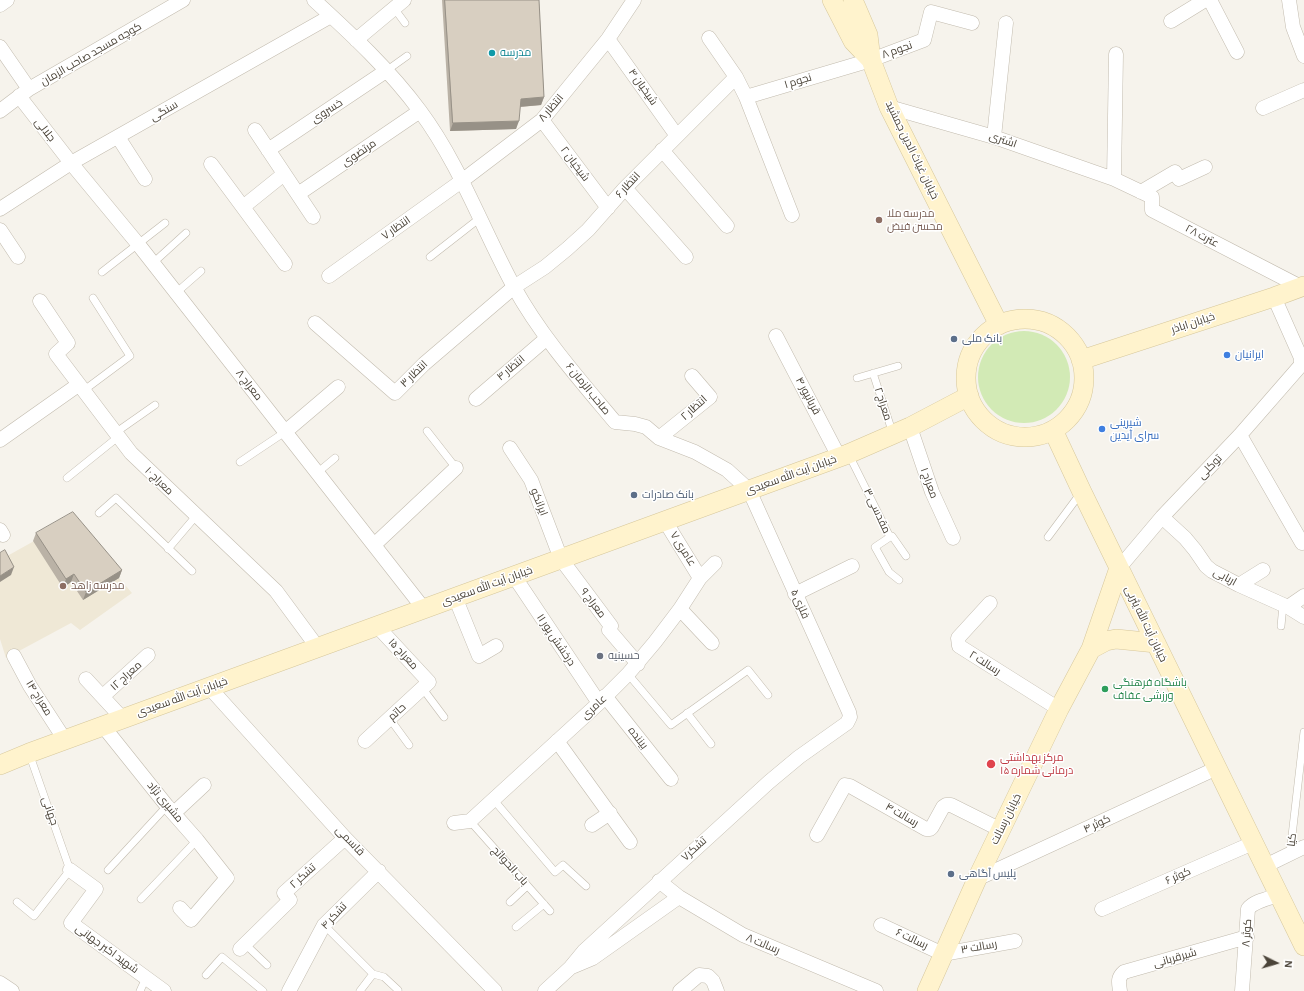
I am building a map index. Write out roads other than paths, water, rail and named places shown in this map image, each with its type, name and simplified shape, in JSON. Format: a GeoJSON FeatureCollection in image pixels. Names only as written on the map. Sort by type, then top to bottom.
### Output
{"type":"FeatureCollection","features":[{"type":"Feature","properties":{"kind":"main road","name":"خیابان غیاث الدین جمشید"},"geometry":{"type":"LineString","coordinates":[[832,0],[853,41],[871,60]]}},
{"type":"Feature","properties":{"kind":"main road","name":"خیابان غیاث الدین جمشید"},"geometry":{"type":"LineString","coordinates":[[853,0],[868,35],[871,60],[889,107],[999,325]]}},
{"type":"Feature","properties":{"kind":"main road","name":"خیابان اباذر"},"geometry":{"type":"LineString","coordinates":[[1081,360],[1302,287]]}},
{"type":"Feature","properties":{"kind":"main road"},"geometry":{"type":"LineString","coordinates":[[1015,320],[1032,320],[1048,324],[1062,332],[1074,345],[1081,360],[1084,376],[1082,392],[1076,407],[1066,420],[1053,430],[1037,436],[1020,437],[1003,433],[984,420],[977,412],[969,396],[966,380],[968,363],[975,348],[985,335],[999,325],[1015,320]]}},
{"type":"Feature","properties":{"kind":"main road","name":"خیابان آیت الله سعیدی"},"geometry":{"type":"LineString","coordinates":[[0,765],[209,687],[844,456],[901,430],[969,396]]}},
{"type":"Feature","properties":{"kind":"main road","name":"خیابان آیت الله یثربی"},"geometry":{"type":"LineString","coordinates":[[1053,430],[1304,946]]}},
{"type":"Feature","properties":{"kind":"main road","name":"خیابان رسالت"},"geometry":{"type":"LineString","coordinates":[[927,991],[1000,830],[1059,709],[1091,649],[1119,568]]}},
{"type":"Feature","properties":{"kind":"main road"},"geometry":{"type":"LineString","coordinates":[[1091,649],[1106,640],[1116,639],[1156,643]]}},
{"type":"Feature","properties":{"kind":"street"},"geometry":{"type":"LineString","coordinates":[[0,5],[7,0]]}},
{"type":"Feature","properties":{"kind":"street","name":"صاحب الزمان ۶"},"geometry":{"type":"LineString","coordinates":[[314,0],[356,40],[420,111],[463,180],[514,287],[547,338],[576,376],[615,422],[635,424],[646,427],[659,438],[695,452],[727,470],[749,490]]}},
{"type":"Feature","properties":{"kind":"street","name":"انتظار ۸"},"geometry":{"type":"LineString","coordinates":[[463,180],[542,120],[608,39],[634,0]]}},
{"type":"Feature","properties":{"kind":"street"},"geometry":{"type":"LineString","coordinates":[[1171,22],[1205,0]]}},
{"type":"Feature","properties":{"kind":"street"},"geometry":{"type":"LineString","coordinates":[[1210,0],[1236,52]]}},
{"type":"Feature","properties":{"kind":"street"},"geometry":{"type":"LineString","coordinates":[[1289,0],[1298,26],[1304,56]]}},
{"type":"Feature","properties":{"kind":"street","name":"کوچه مسجد صاحب الزمان"},"geometry":{"type":"LineString","coordinates":[[0,111],[24,92],[175,2]]}},
{"type":"Feature","properties":{"kind":"street"},"geometry":{"type":"LineString","coordinates":[[356,40],[399,4]]}},
{"type":"Feature","properties":{"kind":"street","name":"نجوم ۸"},"geometry":{"type":"LineString","coordinates":[[871,60],[924,40],[931,12],[972,23]]}},
{"type":"Feature","properties":{"kind":"street","name":"سنگی"},"geometry":{"type":"LineString","coordinates":[[0,209],[71,163],[331,16]]}},
{"type":"Feature","properties":{"kind":"street"},"geometry":{"type":"LineString","coordinates":[[994,136],[1006,23]]}},
{"type":"Feature","properties":{"kind":"street"},"geometry":{"type":"LineString","coordinates":[[709,38],[736,77],[746,97],[792,215]]}},
{"type":"Feature","properties":{"kind":"street","name":"شیخیان ۴"},"geometry":{"type":"LineString","coordinates":[[608,39],[677,136]]}},
{"type":"Feature","properties":{"kind":"street","name":"جلالی"},"geometry":{"type":"LineString","coordinates":[[0,46],[24,92],[71,163]]}},
{"type":"Feature","properties":{"kind":"street"},"geometry":{"type":"LineString","coordinates":[[1114,180],[1116,54]]}},
{"type":"Feature","properties":{"kind":"street","name":"نجوم ۱"},"geometry":{"type":"LineString","coordinates":[[746,97],[871,60]]}},
{"type":"Feature","properties":{"kind":"street","name":"خسروی"},"geometry":{"type":"LineString","coordinates":[[268,150],[386,72]]}},
{"type":"Feature","properties":{"kind":"street","name":"انتظار ۶"},"geometry":{"type":"LineString","coordinates":[[514,287],[545,268],[588,230],[624,188],[736,77]]}},
{"type":"Feature","properties":{"kind":"street"},"geometry":{"type":"LineString","coordinates":[[1263,108],[1304,90]]}},
{"type":"Feature","properties":{"kind":"street","name":"اشتری"},"geometry":{"type":"LineString","coordinates":[[889,107],[994,136],[1114,180]]}},
{"type":"Feature","properties":{"kind":"street","name":"مرتضوی"},"geometry":{"type":"LineString","coordinates":[[298,194],[420,111]]}},
{"type":"Feature","properties":{"kind":"street","name":"شیخیان ۲"},"geometry":{"type":"LineString","coordinates":[[542,120],[608,208]]}},
{"type":"Feature","properties":{"kind":"street"},"geometry":{"type":"LineString","coordinates":[[255,130],[313,217]]}},
{"type":"Feature","properties":{"kind":"street"},"geometry":{"type":"LineString","coordinates":[[118,137],[145,179]]}},
{"type":"Feature","properties":{"kind":"street"},"geometry":{"type":"LineString","coordinates":[[662,150],[727,226]]}},
{"type":"Feature","properties":{"kind":"street","name":"معراج ۸"},"geometry":{"type":"LineString","coordinates":[[71,163],[177,292],[424,609]]}},
{"type":"Feature","properties":{"kind":"street"},"geometry":{"type":"LineString","coordinates":[[211,164],[285,264]]}},
{"type":"Feature","properties":{"kind":"street"},"geometry":{"type":"LineString","coordinates":[[1141,192],[1175,172],[1179,179],[1205,167]]}},
{"type":"Feature","properties":{"kind":"street"},"geometry":{"type":"LineString","coordinates":[[243,207],[284,174]]}},
{"type":"Feature","properties":{"kind":"street","name":"انتظار ۷"},"geometry":{"type":"LineString","coordinates":[[329,276],[463,180]]}},
{"type":"Feature","properties":{"kind":"street","name":"عترت ۲۸"},"geometry":{"type":"LineString","coordinates":[[1114,180],[1152,197],[1152,210],[1302,287]]}},
{"type":"Feature","properties":{"kind":"street"},"geometry":{"type":"LineString","coordinates":[[624,188],[686,258]]}},
{"type":"Feature","properties":{"kind":"street"},"geometry":{"type":"LineString","coordinates":[[0,230],[18,257]]}},
{"type":"Feature","properties":{"kind":"street","name":"انتظار ۳"},"geometry":{"type":"LineString","coordinates":[[315,323],[396,393],[424,364],[514,287]]}},
{"type":"Feature","properties":{"kind":"street","name":"توکلی"},"geometry":{"type":"LineString","coordinates":[[1119,568],[1162,517],[1240,435],[1302,365],[1301,358],[1274,297]]}},
{"type":"Feature","properties":{"kind":"street","name":"معراج ۱۰"},"geometry":{"type":"LineString","coordinates":[[40,301],[68,343],[56,354],[116,435],[147,470],[276,592],[318,648]]}},
{"type":"Feature","properties":{"kind":"street","name":"قربانپور ۴"},"geometry":{"type":"LineString","coordinates":[[776,336],[844,456]]}},
{"type":"Feature","properties":{"kind":"street","name":"انتظار ۴"},"geometry":{"type":"LineString","coordinates":[[476,399],[547,338]]}},
{"type":"Feature","properties":{"kind":"street","name":"انتظار ۲"},"geometry":{"type":"LineString","coordinates":[[659,438],[710,397],[692,376]]}},
{"type":"Feature","properties":{"kind":"street"},"geometry":{"type":"LineString","coordinates":[[285,432],[338,387]]}},
{"type":"Feature","properties":{"kind":"street"},"geometry":{"type":"LineString","coordinates":[[0,440],[81,388]]}},
{"type":"Feature","properties":{"kind":"street","name":"معراج ۱"},"geometry":{"type":"LineString","coordinates":[[901,430],[953,538]]}},
{"type":"Feature","properties":{"kind":"street"},"geometry":{"type":"LineString","coordinates":[[1240,435],[1302,543]]}},
{"type":"Feature","properties":{"kind":"street","name":"ایرانکو"},"geometry":{"type":"LineString","coordinates":[[510,448],[531,480],[561,559]]}},
{"type":"Feature","properties":{"kind":"street"},"geometry":{"type":"LineString","coordinates":[[374,545],[456,468]]}},
{"type":"Feature","properties":{"kind":"street","name":"فلزی ۵"},"geometry":{"type":"LineString","coordinates":[[749,490],[850,717]]}},
{"type":"Feature","properties":{"kind":"street","name":"اربابی"},"geometry":{"type":"LineString","coordinates":[[1162,517],[1185,538],[1206,566],[1212,571],[1286,606],[1304,617]]}},
{"type":"Feature","properties":{"kind":"street","name":"عامری ۷"},"geometry":{"type":"LineString","coordinates":[[665,521],[700,578]]}},
{"type":"Feature","properties":{"kind":"street","name":"معراج ۹"},"geometry":{"type":"LineString","coordinates":[[561,559],[611,626],[609,630],[633,669]]}},
{"type":"Feature","properties":{"kind":"street","name":"عامری"},"geometry":{"type":"LineString","coordinates":[[470,821],[602,700],[633,669],[680,609],[700,578],[715,563]]}},
{"type":"Feature","properties":{"kind":"street"},"geometry":{"type":"LineString","coordinates":[[795,594],[852,566]]}},
{"type":"Feature","properties":{"kind":"street"},"geometry":{"type":"LineString","coordinates":[[1239,585],[1263,570]]}},
{"type":"Feature","properties":{"kind":"street","name":"درخشش پور ۱۱"},"geometry":{"type":"LineString","coordinates":[[514,576],[602,700]]}},
{"type":"Feature","properties":{"kind":"street"},"geometry":{"type":"LineString","coordinates":[[1286,606],[1304,596]]}},
{"type":"Feature","properties":{"kind":"street"},"geometry":{"type":"LineString","coordinates":[[455,598],[479,656],[496,646]]}},
{"type":"Feature","properties":{"kind":"street","name":"رسالت ۲"},"geometry":{"type":"LineString","coordinates":[[990,603],[958,638],[959,646],[1059,709]]}},
{"type":"Feature","properties":{"kind":"street"},"geometry":{"type":"LineString","coordinates":[[680,609],[712,643]]}},
{"type":"Feature","properties":{"kind":"street","name":"معراج ۱۵"},"geometry":{"type":"LineString","coordinates":[[377,626],[426,686]]}},
{"type":"Feature","properties":{"kind":"street","name":"معراج ۱۲"},"geometry":{"type":"LineString","coordinates":[[103,696],[148,655]]}},
{"type":"Feature","properties":{"kind":"street","name":"معراج ۱۴"},"geometry":{"type":"LineString","coordinates":[[14,656],[30,686],[66,740]]}},
{"type":"Feature","properties":{"kind":"street","name":"معراج ۱۲"},"geometry":{"type":"LineString","coordinates":[[86,679],[123,719]]}},
{"type":"Feature","properties":{"kind":"street","name":"حاتم"},"geometry":{"type":"LineString","coordinates":[[365,741],[426,686]]}},
{"type":"Feature","properties":{"kind":"street","name":"قاسمی"},"geometry":{"type":"LineString","coordinates":[[209,687],[345,838],[494,990]]}},
{"type":"Feature","properties":{"kind":"street","name":"بیننده"},"geometry":{"type":"LineString","coordinates":[[602,700],[671,779]]}},
{"type":"Feature","properties":{"kind":"street","name":"تشکر۷"},"geometry":{"type":"LineString","coordinates":[[545,991],[570,968],[584,950],[768,782],[798,757],[847,724],[850,717]]}},
{"type":"Feature","properties":{"kind":"street","name":"مشیری نژاد"},"geometry":{"type":"LineString","coordinates":[[104,726],[170,810],[197,840],[227,878],[191,920],[180,908]]}},
{"type":"Feature","properties":{"kind":"street"},"geometry":{"type":"LineString","coordinates":[[557,741],[630,842]]}},
{"type":"Feature","properties":{"kind":"street","name":"کوثر ۴"},"geometry":{"type":"LineString","coordinates":[[977,879],[1217,768]]}},
{"type":"Feature","properties":{"kind":"street"},"geometry":{"type":"LineString","coordinates":[[170,810],[204,785]]}},
{"type":"Feature","properties":{"kind":"street","name":"رسالت ۴"},"geometry":{"type":"LineString","coordinates":[[817,835],[845,785],[850,786],[926,829],[930,829],[932,827],[943,807],[950,805],[1000,830]]}},
{"type":"Feature","properties":{"kind":"street"},"geometry":{"type":"LineString","coordinates":[[592,825],[610,813]]}},
{"type":"Feature","properties":{"kind":"street"},"geometry":{"type":"LineString","coordinates":[[454,824],[470,821]]}},
{"type":"Feature","properties":{"kind":"street","name":"تشکر ۲"},"geometry":{"type":"LineString","coordinates":[[242,946],[290,900],[284,893],[345,838]]}},
{"type":"Feature","properties":{"kind":"street","name":"کوثر ۶"},"geometry":{"type":"LineString","coordinates":[[1102,909],[1253,843]]}},
{"type":"Feature","properties":{"kind":"street"},"geometry":{"type":"LineString","coordinates":[[1265,866],[1304,847]]}},
{"type":"Feature","properties":{"kind":"street","name":"شهید اکبر جهانی"},"geometry":{"type":"LineString","coordinates":[[70,870],[96,890],[71,922],[164,991]]}},
{"type":"Feature","properties":{"kind":"street","name":"تشکر ۴"},"geometry":{"type":"LineString","coordinates":[[289,991],[324,924],[379,871]]}},
{"type":"Feature","properties":{"kind":"street","name":"رسالت ۸"},"geometry":{"type":"LineString","coordinates":[[659,882],[679,897],[743,935],[867,989]]}},
{"type":"Feature","properties":{"kind":"street","name":"کوثر ۸"},"geometry":{"type":"LineString","coordinates":[[1242,991],[1248,909],[1250,906],[1279,895]]}},
{"type":"Feature","properties":{"kind":"street"},"geometry":{"type":"LineString","coordinates":[[570,968],[593,958],[679,897]]}},
{"type":"Feature","properties":{"kind":"street","name":"رسالت ۶"},"geometry":{"type":"LineString","coordinates":[[881,925],[943,954]]}},
{"type":"Feature","properties":{"kind":"street","name":"شیرقربانی"},"geometry":{"type":"LineString","coordinates":[[1120,991],[1120,975],[1124,972],[1247,937]]}},
{"type":"Feature","properties":{"kind":"street","name":"رسالت ۳"},"geometry":{"type":"LineString","coordinates":[[943,954],[1015,941]]}},
{"type":"Feature","properties":{"kind":"street"},"geometry":{"type":"LineString","coordinates":[[680,991],[699,975],[708,976],[713,981],[717,991]]}},
{"type":"Feature","properties":{"kind":"street"},"geometry":{"type":"LineString","coordinates":[[0,983],[12,991]]}},
{"type":"Feature","properties":{"kind":"lane"},"geometry":{"type":"LineString","coordinates":[[399,4],[405,23]]}},
{"type":"Feature","properties":{"kind":"lane"},"geometry":{"type":"LineString","coordinates":[[386,72],[407,56]]}},
{"type":"Feature","properties":{"kind":"lane"},"geometry":{"type":"LineString","coordinates":[[430,257],[480,218]]}},
{"type":"Feature","properties":{"kind":"lane"},"geometry":{"type":"LineString","coordinates":[[102,272],[165,223]]}},
{"type":"Feature","properties":{"kind":"lane"},"geometry":{"type":"LineString","coordinates":[[153,263],[186,233]]}},
{"type":"Feature","properties":{"kind":"lane"},"geometry":{"type":"LineString","coordinates":[[177,292],[201,271]]}},
{"type":"Feature","properties":{"kind":"lane"},"geometry":{"type":"LineString","coordinates":[[81,388],[130,356],[92,298]]}},
{"type":"Feature","properties":{"kind":"lane"},"geometry":{"type":"LineString","coordinates":[[857,378],[898,366]]}},
{"type":"Feature","properties":{"kind":"lane","name":"معراج ۲"},"geometry":{"type":"LineString","coordinates":[[873,373],[901,430]]}},
{"type":"Feature","properties":{"kind":"lane"},"geometry":{"type":"LineString","coordinates":[[67,478],[116,435],[155,405]]}},
{"type":"Feature","properties":{"kind":"lane"},"geometry":{"type":"LineString","coordinates":[[427,431],[456,468]]}},
{"type":"Feature","properties":{"kind":"lane"},"geometry":{"type":"LineString","coordinates":[[240,462],[285,432]]}},
{"type":"Feature","properties":{"kind":"lane","name":"مقدسی ۳"},"geometry":{"type":"LineString","coordinates":[[844,456],[890,537],[875,547],[889,572],[899,580]]}},
{"type":"Feature","properties":{"kind":"lane"},"geometry":{"type":"LineString","coordinates":[[317,473],[335,458]]}},
{"type":"Feature","properties":{"kind":"lane"},"geometry":{"type":"LineString","coordinates":[[1048,537],[1082,492]]}},
{"type":"Feature","properties":{"kind":"lane"},"geometry":{"type":"LineString","coordinates":[[99,513],[116,498],[192,571]]}},
{"type":"Feature","properties":{"kind":"lane"},"geometry":{"type":"LineString","coordinates":[[168,549],[196,516]]}},
{"type":"Feature","properties":{"kind":"lane"},"geometry":{"type":"LineString","coordinates":[[890,537],[892,536],[906,556]]}},
{"type":"Feature","properties":{"kind":"lane"},"geometry":{"type":"LineString","coordinates":[[1281,626],[1286,606]]}},
{"type":"Feature","properties":{"kind":"lane"},"geometry":{"type":"LineString","coordinates":[[633,669],[671,725],[748,670],[768,695]]}},
{"type":"Feature","properties":{"kind":"lane"},"geometry":{"type":"LineString","coordinates":[[426,686],[444,717]]}},
{"type":"Feature","properties":{"kind":"lane"},"geometry":{"type":"LineString","coordinates":[[687,714],[711,744]]}},
{"type":"Feature","properties":{"kind":"lane"},"geometry":{"type":"LineString","coordinates":[[390,719],[409,745]]}},
{"type":"Feature","properties":{"kind":"lane","name":"کیا"},"geometry":{"type":"LineString","coordinates":[[1290,853],[1304,732]]}},
{"type":"Feature","properties":{"kind":"lane","name":"جهانی"},"geometry":{"type":"LineString","coordinates":[[29,753],[70,870]]}},
{"type":"Feature","properties":{"kind":"lane"},"geometry":{"type":"LineString","coordinates":[[493,799],[555,872],[563,865],[586,886]]}},
{"type":"Feature","properties":{"kind":"lane"},"geometry":{"type":"LineString","coordinates":[[108,870],[170,810]]}},
{"type":"Feature","properties":{"kind":"lane","name":"باب الحوائج"},"geometry":{"type":"LineString","coordinates":[[470,821],[550,911]]}},
{"type":"Feature","properties":{"kind":"lane"},"geometry":{"type":"LineString","coordinates":[[141,900],[197,840]]}},
{"type":"Feature","properties":{"kind":"lane"},"geometry":{"type":"LineString","coordinates":[[17,902],[34,916],[70,870]]}},
{"type":"Feature","properties":{"kind":"lane"},"geometry":{"type":"LineString","coordinates":[[510,902],[528,886]]}},
{"type":"Feature","properties":{"kind":"lane"},"geometry":{"type":"LineString","coordinates":[[516,927],[544,904]]}},
{"type":"Feature","properties":{"kind":"lane"},"geometry":{"type":"LineString","coordinates":[[324,924],[373,974],[384,977],[398,990]]}},
{"type":"Feature","properties":{"kind":"lane"},"geometry":{"type":"LineString","coordinates":[[242,946],[267,966]]}},
{"type":"Feature","properties":{"kind":"lane"},"geometry":{"type":"LineString","coordinates":[[206,975],[222,957],[263,991]]}},
{"type":"Feature","properties":{"kind":"lane"},"geometry":{"type":"LineString","coordinates":[[360,991],[373,974]]}},
{"type":"Feature","properties":{"kind":"lane"},"geometry":{"type":"LineString","coordinates":[[140,991],[146,978]]}},
{"type":"Feature","properties":{"kind":"place","name":"مدرسه"},"geometry":{"type":"Point","coordinates":[492,53]}},
{"type":"Feature","properties":{"kind":"place","name":"مدرسه ملا محسن فیض"},"geometry":{"type":"Point","coordinates":[879,220]}},
{"type":"Feature","properties":{"kind":"place","name":"بانک ملی"},"geometry":{"type":"Point","coordinates":[954,339]}},
{"type":"Feature","properties":{"kind":"place","name":"ایرانیان"},"geometry":{"type":"Point","coordinates":[1227,355]}},
{"type":"Feature","properties":{"kind":"place","name":"شیرینی سرای آیدین"},"geometry":{"type":"Point","coordinates":[1102,429]}},
{"type":"Feature","properties":{"kind":"place","name":"بانک صادرات"},"geometry":{"type":"Point","coordinates":[634,495]}},
{"type":"Feature","properties":{"kind":"place","name":"مدرسه زاهد"},"geometry":{"type":"Point","coordinates":[63,586]}},
{"type":"Feature","properties":{"kind":"place","name":"حسینیه"},"geometry":{"type":"Point","coordinates":[600,656]}},
{"type":"Feature","properties":{"kind":"place","name":"باشگاه فرهنگی ورزشی عفاف"},"geometry":{"type":"Point","coordinates":[1105,689]}},
{"type":"Feature","properties":{"kind":"place","name":"مرکز بهداشتی درمانی شماره ۱۵"},"geometry":{"type":"Point","coordinates":[991,764]}},
{"type":"Feature","properties":{"kind":"place","name":"پلیس آگاهی"},"geometry":{"type":"Point","coordinates":[951,874]}}]}
